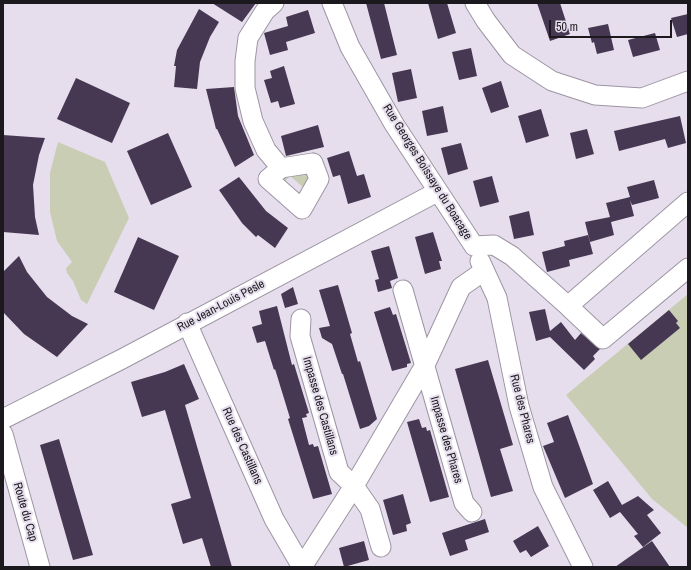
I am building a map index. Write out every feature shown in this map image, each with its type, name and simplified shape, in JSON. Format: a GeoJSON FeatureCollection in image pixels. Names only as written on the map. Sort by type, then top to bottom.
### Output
{"type":"FeatureCollection","features":[{"type":"Feature","properties":{"kind":"street"},"geometry":{"type":"LineString","coordinates":[[274,3],[265,11],[248,38],[245,61],[245,88],[253,121],[266,150],[281,168]]}},
{"type":"Feature","properties":{"kind":"street","name":"Rue Georges Boissaye du Boacage"},"geometry":{"type":"LineString","coordinates":[[332,3],[350,47],[394,124],[437,192],[474,246],[494,245],[512,256],[603,339],[688,268]]}},
{"type":"Feature","properties":{"kind":"street"},"geometry":{"type":"LineString","coordinates":[[475,3],[512,55],[552,81],[595,96],[642,98],[688,81]]}},
{"type":"Feature","properties":{"kind":"street","name":"Rue Jean-Louis Pesle"},"geometry":{"type":"LineString","coordinates":[[3,419],[437,192]]}},
{"type":"Feature","properties":{"kind":"street"},"geometry":{"type":"LineString","coordinates":[[568,306],[688,202]]}},
{"type":"Feature","properties":{"kind":"street","name":"Rue des Phares"},"geometry":{"type":"LineString","coordinates":[[474,246],[497,298],[519,406],[543,487],[583,567]]}},
{"type":"Feature","properties":{"kind":"street","name":"Rue des Castillans"},"geometry":{"type":"LineString","coordinates":[[188,323],[274,519],[302,567],[354,486],[425,365],[460,287],[484,271]]}},
{"type":"Feature","properties":{"kind":"street"},"geometry":{"type":"LineString","coordinates":[[403,290],[425,365]]}},
{"type":"Feature","properties":{"kind":"street","name":"Impasse des Castillans"},"geometry":{"type":"LineString","coordinates":[[301,319],[300,336],[339,472],[354,486]]}},
{"type":"Feature","properties":{"kind":"street","name":"Impasse des Phares"},"geometry":{"type":"LineString","coordinates":[[425,365],[464,503],[472,512]]}},
{"type":"Feature","properties":{"kind":"street","name":"Route du Cap"},"geometry":{"type":"LineString","coordinates":[[3,434],[40,567]]}},
{"type":"Feature","properties":{"kind":"street"},"geometry":{"type":"LineString","coordinates":[[354,486],[370,509],[381,547]]}},
{"type":"Feature","properties":{"kind":"green space"},"geometry":{"type":"Polygon","coordinates":[[[58,142],[105,162],[129,218],[87,304],[81,300],[73,281],[67,273],[66,268],[72,262],[57,241],[50,212],[50,173],[58,142]]]}},
{"type":"Feature","properties":{"kind":"green space"},"geometry":{"type":"Polygon","coordinates":[[[306,173],[309,181],[305,191],[297,197],[304,188],[290,176],[282,185],[282,178],[285,176],[306,173]]]}},
{"type":"Feature","properties":{"kind":"green space"},"geometry":{"type":"Polygon","coordinates":[[[688,294],[688,528],[652,499],[566,395],[688,294]]]}},
{"type":"Feature","properties":{"kind":"building"},"geometry":{"type":"Polygon","coordinates":[[[212,3],[256,3],[242,22],[212,3]]]}},
{"type":"Feature","properties":{"kind":"building"},"geometry":{"type":"Polygon","coordinates":[[[366,3],[384,3],[397,55],[381,59],[366,3]]]}},
{"type":"Feature","properties":{"kind":"building"},"geometry":{"type":"Polygon","coordinates":[[[428,3],[447,3],[456,33],[438,39],[428,3]]]}},
{"type":"Feature","properties":{"kind":"building"},"geometry":{"type":"Polygon","coordinates":[[[537,3],[560,3],[570,34],[550,41],[537,3]]]}},
{"type":"Feature","properties":{"kind":"building"},"geometry":{"type":"Polygon","coordinates":[[[199,9],[219,22],[210,37],[200,62],[197,89],[174,87],[176,66],[174,66],[177,50],[199,9]]]}},
{"type":"Feature","properties":{"kind":"building"},"geometry":{"type":"Polygon","coordinates":[[[308,10],[315,33],[286,42],[288,50],[270,55],[264,33],[288,26],[286,17],[308,10]]]}},
{"type":"Feature","properties":{"kind":"building"},"geometry":{"type":"Polygon","coordinates":[[[688,14],[688,34],[677,37],[671,18],[688,14]]]}},
{"type":"Feature","properties":{"kind":"building"},"geometry":{"type":"Polygon","coordinates":[[[608,24],[614,50],[597,54],[588,28],[608,24]]]}},
{"type":"Feature","properties":{"kind":"building"},"geometry":{"type":"Polygon","coordinates":[[[655,33],[660,50],[633,57],[628,40],[655,33]]]}},
{"type":"Feature","properties":{"kind":"building"},"geometry":{"type":"Polygon","coordinates":[[[471,48],[477,76],[459,80],[452,52],[471,48]]]}},
{"type":"Feature","properties":{"kind":"building"},"geometry":{"type":"Polygon","coordinates":[[[284,66],[295,104],[280,108],[278,101],[271,103],[264,80],[272,78],[270,71],[284,66]]]}},
{"type":"Feature","properties":{"kind":"building"},"geometry":{"type":"Polygon","coordinates":[[[411,69],[417,98],[398,102],[392,73],[411,69]]]}},
{"type":"Feature","properties":{"kind":"building"},"geometry":{"type":"Polygon","coordinates":[[[76,78],[130,103],[112,143],[57,119],[76,78]]]}},
{"type":"Feature","properties":{"kind":"building"},"geometry":{"type":"Polygon","coordinates":[[[501,81],[509,107],[491,113],[482,88],[501,81]]]}},
{"type":"Feature","properties":{"kind":"building"},"geometry":{"type":"Polygon","coordinates":[[[234,87],[238,116],[254,155],[235,167],[216,129],[206,89],[234,87]]]}},
{"type":"Feature","properties":{"kind":"building"},"geometry":{"type":"Polygon","coordinates":[[[443,106],[448,132],[427,136],[422,111],[443,106]]]}},
{"type":"Feature","properties":{"kind":"building"},"geometry":{"type":"Polygon","coordinates":[[[541,109],[549,136],[526,143],[518,116],[541,109]]]}},
{"type":"Feature","properties":{"kind":"building"},"geometry":{"type":"Polygon","coordinates":[[[680,116],[686,143],[668,148],[665,139],[619,151],[614,131],[680,116]]]}},
{"type":"Feature","properties":{"kind":"building"},"geometry":{"type":"Polygon","coordinates":[[[318,125],[324,147],[286,156],[281,136],[318,125]]]}},
{"type":"Feature","properties":{"kind":"building"},"geometry":{"type":"Polygon","coordinates":[[[587,129],[594,154],[576,159],[570,133],[587,129]]]}},
{"type":"Feature","properties":{"kind":"building"},"geometry":{"type":"Polygon","coordinates":[[[168,133],[192,187],[151,205],[127,151],[168,133]]]}},
{"type":"Feature","properties":{"kind":"building"},"geometry":{"type":"Polygon","coordinates":[[[3,135],[45,138],[39,155],[33,185],[35,217],[39,235],[3,232],[3,135]]]}},
{"type":"Feature","properties":{"kind":"building"},"geometry":{"type":"Polygon","coordinates":[[[461,143],[468,169],[448,175],[441,148],[461,143]]]}},
{"type":"Feature","properties":{"kind":"building"},"geometry":{"type":"Polygon","coordinates":[[[349,151],[357,176],[364,174],[371,197],[348,204],[340,175],[333,177],[327,158],[349,151]]]}},
{"type":"Feature","properties":{"kind":"building"},"geometry":{"type":"Polygon","coordinates":[[[492,176],[499,202],[480,207],[473,181],[492,176]]]}},
{"type":"Feature","properties":{"kind":"building"},"geometry":{"type":"Polygon","coordinates":[[[239,177],[266,211],[288,228],[275,248],[258,235],[256,237],[242,223],[219,190],[239,177]]]}},
{"type":"Feature","properties":{"kind":"building"},"geometry":{"type":"Polygon","coordinates":[[[654,180],[659,198],[632,205],[630,200],[634,216],[611,222],[614,235],[590,242],[585,222],[610,217],[606,203],[630,197],[627,187],[654,180]]]}},
{"type":"Feature","properties":{"kind":"building"},"geometry":{"type":"Polygon","coordinates":[[[529,211],[534,235],[514,239],[509,216],[529,211]]]}},
{"type":"Feature","properties":{"kind":"building"},"geometry":{"type":"Polygon","coordinates":[[[433,232],[442,261],[439,261],[441,269],[425,274],[415,237],[433,232]]]}},
{"type":"Feature","properties":{"kind":"building"},"geometry":{"type":"Polygon","coordinates":[[[588,235],[593,254],[569,260],[570,266],[547,272],[542,252],[565,246],[564,241],[588,235]]]}},
{"type":"Feature","properties":{"kind":"building"},"geometry":{"type":"Polygon","coordinates":[[[138,237],[179,256],[154,310],[114,292],[138,237]]]}},
{"type":"Feature","properties":{"kind":"building"},"geometry":{"type":"Polygon","coordinates":[[[389,246],[398,278],[390,281],[392,288],[378,292],[375,280],[379,279],[371,251],[389,246]]]}},
{"type":"Feature","properties":{"kind":"building"},"geometry":{"type":"Polygon","coordinates":[[[19,256],[27,272],[47,297],[72,316],[88,324],[57,357],[24,334],[3,312],[3,272],[19,256]]]}},
{"type":"Feature","properties":{"kind":"building"},"geometry":{"type":"Polygon","coordinates":[[[338,285],[352,333],[350,334],[358,362],[360,361],[377,419],[369,426],[360,429],[332,344],[322,338],[319,328],[330,326],[319,290],[338,285]]]}},
{"type":"Feature","properties":{"kind":"building"},"geometry":{"type":"Polygon","coordinates":[[[293,287],[298,304],[285,308],[281,294],[293,287]]]}},
{"type":"Feature","properties":{"kind":"building"},"geometry":{"type":"Polygon","coordinates":[[[277,306],[292,365],[294,364],[309,413],[306,414],[307,417],[302,418],[309,445],[313,444],[314,447],[318,446],[332,494],[313,499],[288,419],[290,418],[275,369],[274,370],[265,341],[257,343],[252,327],[262,324],[259,311],[277,306]]]}},
{"type":"Feature","properties":{"kind":"building"},"geometry":{"type":"Polygon","coordinates":[[[390,307],[393,315],[396,314],[411,363],[407,364],[407,367],[392,371],[374,312],[390,307]]]}},
{"type":"Feature","properties":{"kind":"building"},"geometry":{"type":"Polygon","coordinates":[[[545,309],[550,331],[561,322],[575,340],[581,333],[600,349],[593,356],[595,359],[584,370],[550,337],[536,341],[529,312],[545,309]]]}},
{"type":"Feature","properties":{"kind":"building"},"geometry":{"type":"Polygon","coordinates":[[[669,310],[678,321],[676,323],[680,328],[641,360],[628,344],[669,310]]]}},
{"type":"Feature","properties":{"kind":"building"},"geometry":{"type":"Polygon","coordinates":[[[488,360],[513,445],[500,449],[513,491],[491,497],[455,369],[488,360]]]}},
{"type":"Feature","properties":{"kind":"building"},"geometry":{"type":"Polygon","coordinates":[[[184,364],[199,399],[185,405],[232,567],[211,567],[202,538],[183,544],[171,504],[191,498],[165,410],[142,417],[131,382],[165,372],[184,364]]]}},
{"type":"Feature","properties":{"kind":"building"},"geometry":{"type":"Polygon","coordinates":[[[568,415],[593,484],[565,498],[543,446],[554,442],[547,423],[568,415]]]}},
{"type":"Feature","properties":{"kind":"building"},"geometry":{"type":"Polygon","coordinates":[[[419,419],[422,428],[426,427],[427,431],[430,430],[449,497],[430,502],[407,422],[419,419]]]}},
{"type":"Feature","properties":{"kind":"building"},"geometry":{"type":"Polygon","coordinates":[[[59,439],[93,555],[73,560],[40,445],[59,439]]]}},
{"type":"Feature","properties":{"kind":"building"},"geometry":{"type":"Polygon","coordinates":[[[608,481],[622,505],[638,496],[654,510],[647,515],[661,533],[643,547],[634,536],[638,534],[620,512],[610,518],[593,490],[608,481]]]}},
{"type":"Feature","properties":{"kind":"building"},"geometry":{"type":"Polygon","coordinates":[[[403,494],[411,523],[406,525],[407,531],[393,535],[383,500],[403,494]]]}},
{"type":"Feature","properties":{"kind":"building"},"geometry":{"type":"Polygon","coordinates":[[[485,519],[489,532],[465,540],[468,550],[450,556],[442,533],[485,519]]]}},
{"type":"Feature","properties":{"kind":"building"},"geometry":{"type":"Polygon","coordinates":[[[538,526],[549,546],[531,557],[526,550],[520,553],[513,541],[538,526]]]}},
{"type":"Feature","properties":{"kind":"building"},"geometry":{"type":"Polygon","coordinates":[[[364,541],[369,560],[344,567],[339,548],[364,541]]]}},
{"type":"Feature","properties":{"kind":"building"},"geometry":{"type":"Polygon","coordinates":[[[652,541],[670,567],[615,567],[652,541]]]}}]}
